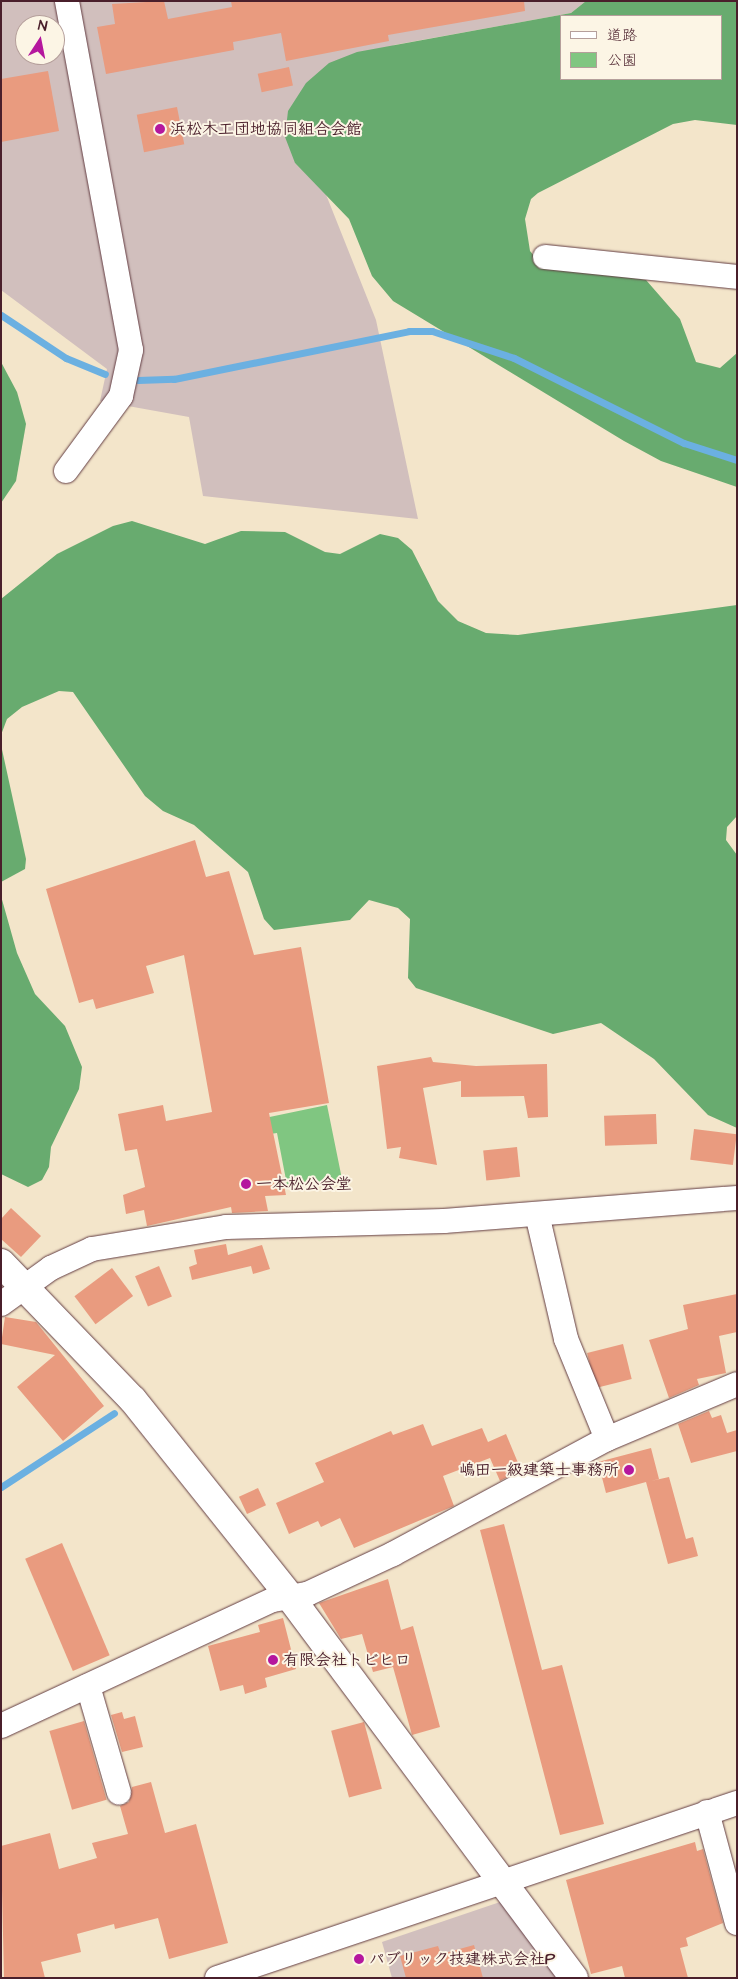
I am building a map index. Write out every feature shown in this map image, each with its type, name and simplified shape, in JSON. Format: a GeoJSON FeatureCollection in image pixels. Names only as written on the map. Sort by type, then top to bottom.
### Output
{"type":"FeatureCollection","features":[{"type":"Feature","properties":{"kind":"street"},"geometry":{"type":"LineString","coordinates":[[66,471],[121,396],[131,350],[67,1]]}},
{"type":"Feature","properties":{"kind":"street"},"geometry":{"type":"LineString","coordinates":[[545,257],[737,277]]}},
{"type":"Feature","properties":{"kind":"street"},"geometry":{"type":"LineString","coordinates":[[1,1304],[70,1256],[92,1248],[226,1227],[444,1221],[737,1198]]}},
{"type":"Feature","properties":{"kind":"street"},"geometry":{"type":"LineString","coordinates":[[536,1214],[566,1340],[607,1440]]}},
{"type":"Feature","properties":{"kind":"street"},"geometry":{"type":"LineString","coordinates":[[1,1264],[26,1286],[117,1382],[290,1597],[574,1978]]}},
{"type":"Feature","properties":{"kind":"street"},"geometry":{"type":"LineString","coordinates":[[1,1726],[290,1597],[394,1554],[607,1440],[737,1384]]}},
{"type":"Feature","properties":{"kind":"street"},"geometry":{"type":"LineString","coordinates":[[88,1686],[119,1793]]}},
{"type":"Feature","properties":{"kind":"street"},"geometry":{"type":"LineString","coordinates":[[218,1978],[737,1802]]}},
{"type":"Feature","properties":{"kind":"street"},"geometry":{"type":"LineString","coordinates":[[707,1812],[737,1923]]}},
{"type":"Feature","properties":{"kind":"shaded area"},"geometry":{"type":"Polygon","coordinates":[[[1,1],[586,1],[571,13],[394,45],[295,163],[325,192],[376,320],[418,519],[203,496],[189,417],[100,401],[107,369],[1,290],[1,1]]]}},
{"type":"Feature","properties":{"kind":"shaded area"},"geometry":{"type":"Polygon","coordinates":[[[503,1901],[559,1978],[392,1978],[382,1942],[503,1901]]]}},
{"type":"Feature","properties":{"kind":"green space"},"geometry":{"type":"Polygon","coordinates":[[[586,1],[737,1],[737,125],[695,120],[673,124],[538,193],[531,199],[525,219],[530,251],[540,263],[646,280],[680,319],[696,362],[720,368],[737,353],[737,487],[661,461],[624,441],[393,301],[372,276],[349,219],[295,163],[285,137],[288,111],[306,83],[329,63],[357,52],[560,15],[560,80],[723,80],[723,15],[560,15],[571,13],[586,1]]]}},
{"type":"Feature","properties":{"kind":"green space"},"geometry":{"type":"Polygon","coordinates":[[[1,362],[17,392],[26,424],[16,481],[1,503],[1,362]]]}},
{"type":"Feature","properties":{"kind":"green space"},"geometry":{"type":"Polygon","coordinates":[[[132,521],[205,544],[241,531],[285,532],[325,552],[340,554],[380,534],[398,538],[412,550],[438,601],[458,621],[486,633],[518,635],[737,605],[737,816],[727,827],[726,840],[737,855],[737,1128],[708,1115],[654,1059],[601,1023],[553,1034],[416,988],[408,978],[410,919],[398,908],[369,900],[350,920],[274,930],[264,919],[248,872],[194,825],[163,811],[145,796],[73,692],[59,691],[22,707],[7,719],[1,735],[1,599],[57,554],[113,526],[132,521]]]}},
{"type":"Feature","properties":{"kind":"green space"},"geometry":{"type":"Polygon","coordinates":[[[1,745],[26,859],[25,869],[1,882],[1,745]]]}},
{"type":"Feature","properties":{"kind":"green space"},"geometry":{"type":"Polygon","coordinates":[[[1,896],[17,953],[35,994],[65,1026],[82,1067],[79,1089],[51,1147],[49,1167],[42,1180],[28,1187],[1,1174],[1,896]]]}},
{"type":"Feature","properties":{"kind":"green space"},"geometry":{"type":"Polygon","coordinates":[[[327,1105],[343,1184],[287,1185],[277,1133],[263,1135],[260,1119],[327,1105]]]}},
{"type":"Feature","properties":{"kind":"building"},"geometry":{"type":"Polygon","coordinates":[[[164,1],[168,19],[232,7],[231,1],[524,1],[525,11],[388,35],[389,41],[286,61],[281,33],[233,42],[234,50],[106,74],[97,27],[115,24],[112,4],[164,1]]]}},
{"type":"Feature","properties":{"kind":"building"},"geometry":{"type":"Polygon","coordinates":[[[289,67],[293,86],[262,92],[258,74],[289,67]]]}},
{"type":"Feature","properties":{"kind":"building"},"geometry":{"type":"Polygon","coordinates":[[[48,71],[59,131],[1,142],[1,79],[48,71]]]}},
{"type":"Feature","properties":{"kind":"building"},"geometry":{"type":"Polygon","coordinates":[[[177,107],[184,144],[144,152],[137,115],[177,107]]]}},
{"type":"Feature","properties":{"kind":"building"},"geometry":{"type":"Polygon","coordinates":[[[195,840],[206,877],[229,871],[254,955],[301,947],[329,1103],[269,1113],[286,1195],[265,1196],[268,1211],[232,1213],[231,1207],[147,1226],[144,1210],[126,1214],[123,1195],[145,1187],[137,1149],[125,1151],[118,1114],[163,1105],[166,1121],[212,1112],[184,955],[146,966],[154,993],[96,1009],[93,999],[79,1003],[46,889],[195,840]]]}},
{"type":"Feature","properties":{"kind":"building"},"geometry":{"type":"Polygon","coordinates":[[[431,1057],[433,1062],[476,1066],[547,1064],[548,1117],[528,1118],[524,1096],[461,1097],[461,1081],[423,1088],[437,1165],[399,1158],[401,1147],[387,1149],[377,1066],[431,1057]]]}},
{"type":"Feature","properties":{"kind":"building"},"geometry":{"type":"Polygon","coordinates":[[[656,1114],[657,1144],[605,1146],[604,1116],[656,1114]]]}},
{"type":"Feature","properties":{"kind":"building"},"geometry":{"type":"Polygon","coordinates":[[[694,1129],[737,1134],[733,1165],[690,1160],[694,1129]]]}},
{"type":"Feature","properties":{"kind":"building"},"geometry":{"type":"Polygon","coordinates":[[[517,1147],[520,1177],[486,1180],[483,1151],[517,1147]]]}},
{"type":"Feature","properties":{"kind":"building"},"geometry":{"type":"Polygon","coordinates":[[[11,1208],[41,1236],[21,1257],[1,1239],[1,1219],[11,1208]]]}},
{"type":"Feature","properties":{"kind":"building"},"geometry":{"type":"Polygon","coordinates":[[[226,1244],[228,1255],[262,1245],[270,1269],[253,1274],[251,1266],[192,1280],[189,1267],[197,1264],[194,1250],[226,1244]]]}},
{"type":"Feature","properties":{"kind":"building"},"geometry":{"type":"Polygon","coordinates":[[[159,1266],[172,1296],[148,1307],[135,1276],[159,1266]]]}},
{"type":"Feature","properties":{"kind":"building"},"geometry":{"type":"Polygon","coordinates":[[[112,1268],[133,1296],[96,1324],[74,1296],[112,1268]]]}},
{"type":"Feature","properties":{"kind":"building"},"geometry":{"type":"Polygon","coordinates":[[[737,1294],[737,1332],[719,1336],[726,1373],[697,1379],[699,1385],[669,1398],[649,1340],[688,1329],[683,1305],[737,1294]]]}},
{"type":"Feature","properties":{"kind":"building"},"geometry":{"type":"Polygon","coordinates":[[[5,1317],[36,1322],[104,1406],[63,1441],[17,1387],[55,1355],[1,1344],[5,1317]]]}},
{"type":"Feature","properties":{"kind":"building"},"geometry":{"type":"Polygon","coordinates":[[[623,1344],[632,1379],[596,1388],[587,1353],[623,1344]]]}},
{"type":"Feature","properties":{"kind":"building"},"geometry":{"type":"Polygon","coordinates":[[[709,1411],[712,1418],[721,1415],[727,1433],[737,1430],[737,1451],[691,1463],[678,1424],[709,1411]]]}},
{"type":"Feature","properties":{"kind":"building"},"geometry":{"type":"Polygon","coordinates":[[[423,1424],[432,1446],[482,1428],[488,1442],[506,1434],[521,1470],[500,1481],[490,1458],[443,1476],[454,1506],[354,1548],[340,1518],[321,1527],[318,1521],[289,1534],[276,1503],[324,1482],[315,1463],[391,1431],[393,1435],[423,1424]]]}},
{"type":"Feature","properties":{"kind":"building"},"geometry":{"type":"Polygon","coordinates":[[[651,1448],[659,1479],[651,1481],[669,1477],[686,1539],[693,1537],[698,1556],[668,1564],[646,1482],[606,1493],[598,1462],[651,1448]]]}},
{"type":"Feature","properties":{"kind":"building"},"geometry":{"type":"Polygon","coordinates":[[[258,1488],[266,1505],[247,1514],[239,1497],[258,1488]]]}},
{"type":"Feature","properties":{"kind":"building"},"geometry":{"type":"Polygon","coordinates":[[[504,1524],[542,1670],[562,1665],[604,1824],[560,1835],[480,1530],[504,1524]]]}},
{"type":"Feature","properties":{"kind":"building"},"geometry":{"type":"Polygon","coordinates":[[[62,1543],[110,1655],[73,1671],[25,1559],[62,1543]]]}},
{"type":"Feature","properties":{"kind":"building"},"geometry":{"type":"Polygon","coordinates":[[[388,1579],[401,1630],[413,1626],[440,1727],[412,1735],[393,1667],[373,1672],[362,1634],[341,1639],[319,1603],[388,1579]]]}},
{"type":"Feature","properties":{"kind":"building"},"geometry":{"type":"Polygon","coordinates":[[[283,1618],[296,1669],[265,1678],[267,1687],[245,1694],[243,1685],[220,1691],[208,1646],[260,1632],[258,1625],[283,1618]]]}},
{"type":"Feature","properties":{"kind":"building"},"geometry":{"type":"Polygon","coordinates":[[[122,1712],[124,1719],[135,1716],[143,1747],[122,1752],[111,1715],[122,1712]]]}},
{"type":"Feature","properties":{"kind":"building"},"geometry":{"type":"Polygon","coordinates":[[[84,1721],[107,1800],[72,1810],[49,1731],[84,1721]]]}},
{"type":"Feature","properties":{"kind":"building"},"geometry":{"type":"Polygon","coordinates":[[[364,1722],[382,1789],[349,1797],[331,1731],[364,1722]]]}},
{"type":"Feature","properties":{"kind":"building"},"geometry":{"type":"Polygon","coordinates":[[[151,1782],[165,1833],[196,1824],[228,1943],[169,1959],[158,1918],[115,1929],[114,1924],[77,1934],[81,1952],[41,1962],[45,1978],[4,1978],[1,1846],[50,1833],[59,1869],[97,1858],[92,1843],[128,1834],[120,1806],[129,1802],[132,1787],[151,1782]]]}},
{"type":"Feature","properties":{"kind":"building"},"geometry":{"type":"Polygon","coordinates":[[[695,1842],[697,1851],[703,1849],[723,1923],[686,1938],[688,1946],[680,1948],[688,1978],[625,1978],[622,1966],[591,1974],[566,1880],[695,1842]]]}},
{"type":"Feature","properties":{"kind":"building"},"geometry":{"type":"Polygon","coordinates":[[[474,1945],[483,1978],[406,1978],[400,1956],[438,1946],[441,1954],[474,1945]]]}},
{"type":"Feature","properties":{"kind":"waterway"},"geometry":{"type":"LineString","coordinates":[[1,315],[66,358],[105,374]]}},
{"type":"Feature","properties":{"kind":"waterway"},"geometry":{"type":"LineString","coordinates":[[138,380],[174,379],[409,331],[432,331],[514,358],[684,443],[737,460]]}},
{"type":"Feature","properties":{"kind":"waterway"},"geometry":{"type":"LineString","coordinates":[[1,1487],[114,1413]]}},
{"type":"Feature","properties":{"kind":"place","name":"浜松木工団地協同組合会館"},"geometry":{"type":"Point","coordinates":[160,129]}},
{"type":"Feature","properties":{"kind":"place","name":"一本松公会堂"},"geometry":{"type":"Point","coordinates":[246,1184]}},
{"type":"Feature","properties":{"kind":"place","name":"嶋田一級建築士事務所"},"geometry":{"type":"Point","coordinates":[629,1470]}},
{"type":"Feature","properties":{"kind":"place","name":"有限会社トビヒロ"},"geometry":{"type":"Point","coordinates":[273,1660]}},
{"type":"Feature","properties":{"kind":"place","name":"パブリック技建株式会社P"},"geometry":{"type":"Point","coordinates":[359,1959]}}]}
